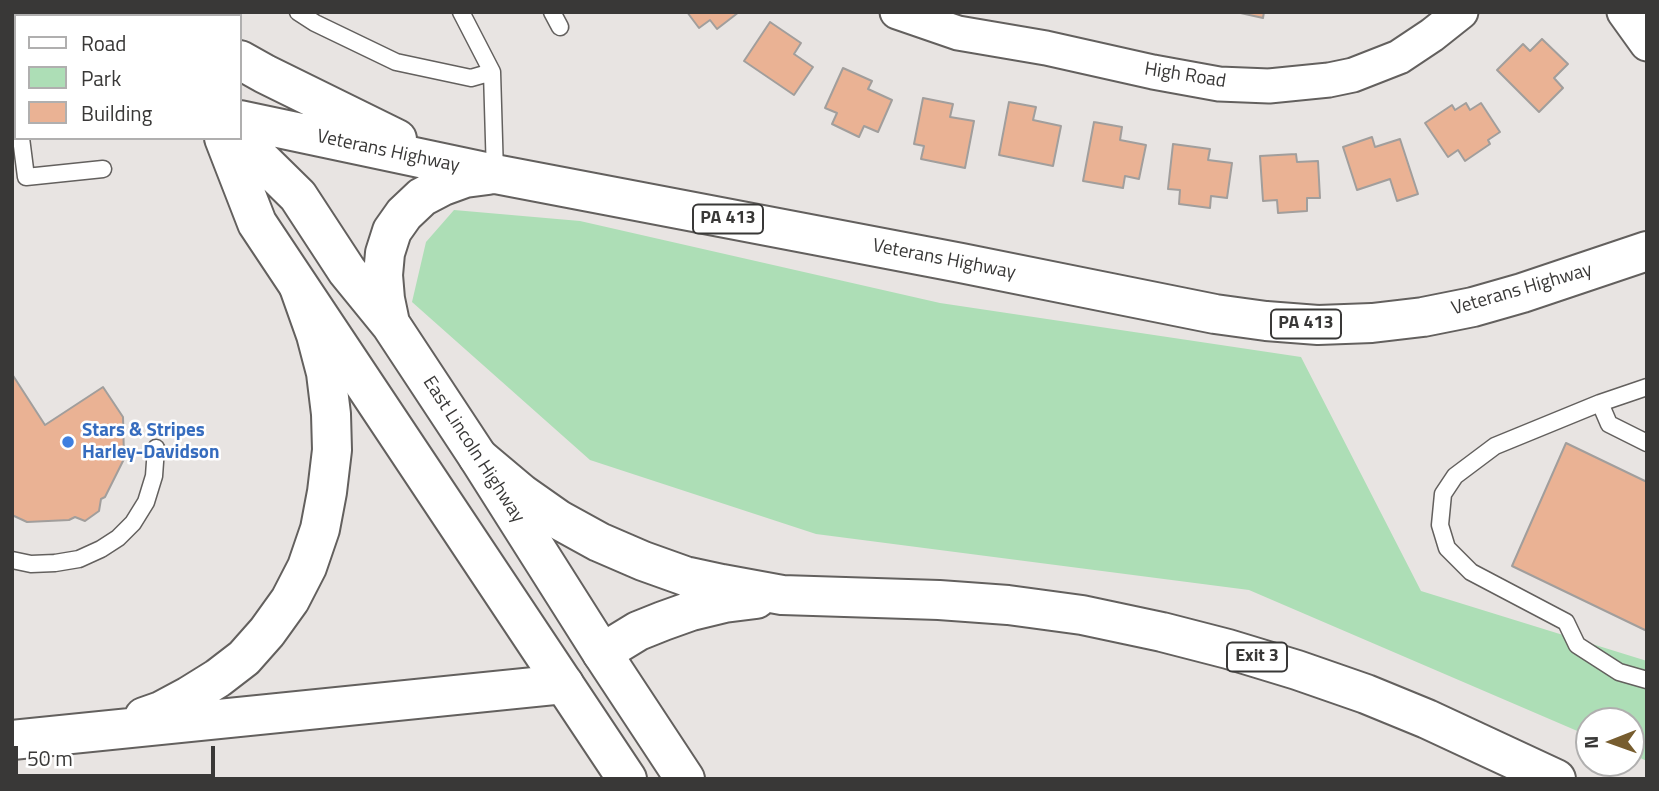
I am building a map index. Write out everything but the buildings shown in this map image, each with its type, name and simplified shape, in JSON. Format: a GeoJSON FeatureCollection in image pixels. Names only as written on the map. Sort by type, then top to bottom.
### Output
{"type":"FeatureCollection","features":[{"type":"Feature","properties":{"kind":"main road"},"geometry":{"type":"LineString","coordinates":[[242,61],[446,164]]}},
{"type":"Feature","properties":{"kind":"main road","name":"Veterans Highway"},"geometry":{"type":"LineString","coordinates":[[242,120],[495,174],[1215,314],[1266,321],[1318,325],[1372,323],[1423,317],[1473,307],[1521,293],[1647,251]]}},
{"type":"Feature","properties":{"kind":"main road"},"geometry":{"type":"LineString","coordinates":[[225,140],[257,223],[626,779]]}},
{"type":"Feature","properties":{"kind":"main road","name":"East Lincoln Highway"},"geometry":{"type":"LineString","coordinates":[[241,140],[298,196],[347,271],[391,325],[685,779]]}},
{"type":"Feature","properties":{"kind":"main road","name":"PA 413"},"geometry":{"type":"LineString","coordinates":[[391,325],[383,275],[385,253],[392,230],[422,197],[465,178],[495,174]]}},
{"type":"Feature","properties":{"kind":"main road"},"geometry":{"type":"LineString","coordinates":[[109,730],[161,711],[218,678],[244,658],[290,600],[307,567],[320,528],[327,492],[332,450],[331,414],[326,373],[299,287]]}},
{"type":"Feature","properties":{"kind":"main road"},"geometry":{"type":"LineString","coordinates":[[478,457],[559,520],[599,542],[685,576],[782,595]]}},
{"type":"Feature","properties":{"kind":"main road"},"geometry":{"type":"LineString","coordinates":[[12,740],[564,684],[602,653],[638,631],[691,611],[724,603],[782,595]]}},
{"type":"Feature","properties":{"kind":"main road","name":"Exit 3"},"geometry":{"type":"LineString","coordinates":[[782,595],[1008,605],[1082,615],[1162,632],[1228,649],[1366,694],[1556,779]]}},
{"type":"Feature","properties":{"kind":"street","name":"High Road"},"geometry":{"type":"LineString","coordinates":[[897,12],[958,33],[1046,48],[1153,72],[1219,83],[1269,86],[1353,75],[1399,57],[1461,12]]}},
{"type":"Feature","properties":{"kind":"street"},"geometry":{"type":"LineString","coordinates":[[1624,12],[1647,44]]}},
{"type":"Feature","properties":{"kind":"lane"},"geometry":{"type":"LineString","coordinates":[[298,12],[396,62],[471,78],[492,72]]}},
{"type":"Feature","properties":{"kind":"lane"},"geometry":{"type":"LineString","coordinates":[[461,12],[492,72],[495,174]]}},
{"type":"Feature","properties":{"kind":"lane"},"geometry":{"type":"LineString","coordinates":[[552,12],[560,27]]}},
{"type":"Feature","properties":{"kind":"lane"},"geometry":{"type":"LineString","coordinates":[[21,140],[19,178],[103,169]]}},
{"type":"Feature","properties":{"kind":"lane"},"geometry":{"type":"LineString","coordinates":[[1647,387],[1495,446],[1455,476],[1443,494],[1440,525],[1447,548],[1471,572],[1566,622],[1577,645],[1619,672],[1647,680]]}},
{"type":"Feature","properties":{"kind":"lane"},"geometry":{"type":"LineString","coordinates":[[1600,403],[1609,424],[1647,443]]}},
{"type":"Feature","properties":{"kind":"lane"},"geometry":{"type":"LineString","coordinates":[[12,560],[31,564],[79,559],[118,538],[133,523],[146,502],[154,477],[156,448]]}},
{"type":"Feature","properties":{"kind":"green space"},"geometry":{"type":"Polygon","coordinates":[[[454,210],[580,221],[940,303],[1301,357],[1421,591],[1647,661],[1647,761],[1645,707],[1575,707],[1575,730],[1249,590],[816,534],[590,460],[412,302],[426,242],[454,210]]]}},
{"type":"Feature","properties":{"kind":"place","name":"Stars & Stripes Harley-Davidson"},"geometry":{"type":"Point","coordinates":[68,442]}}]}
